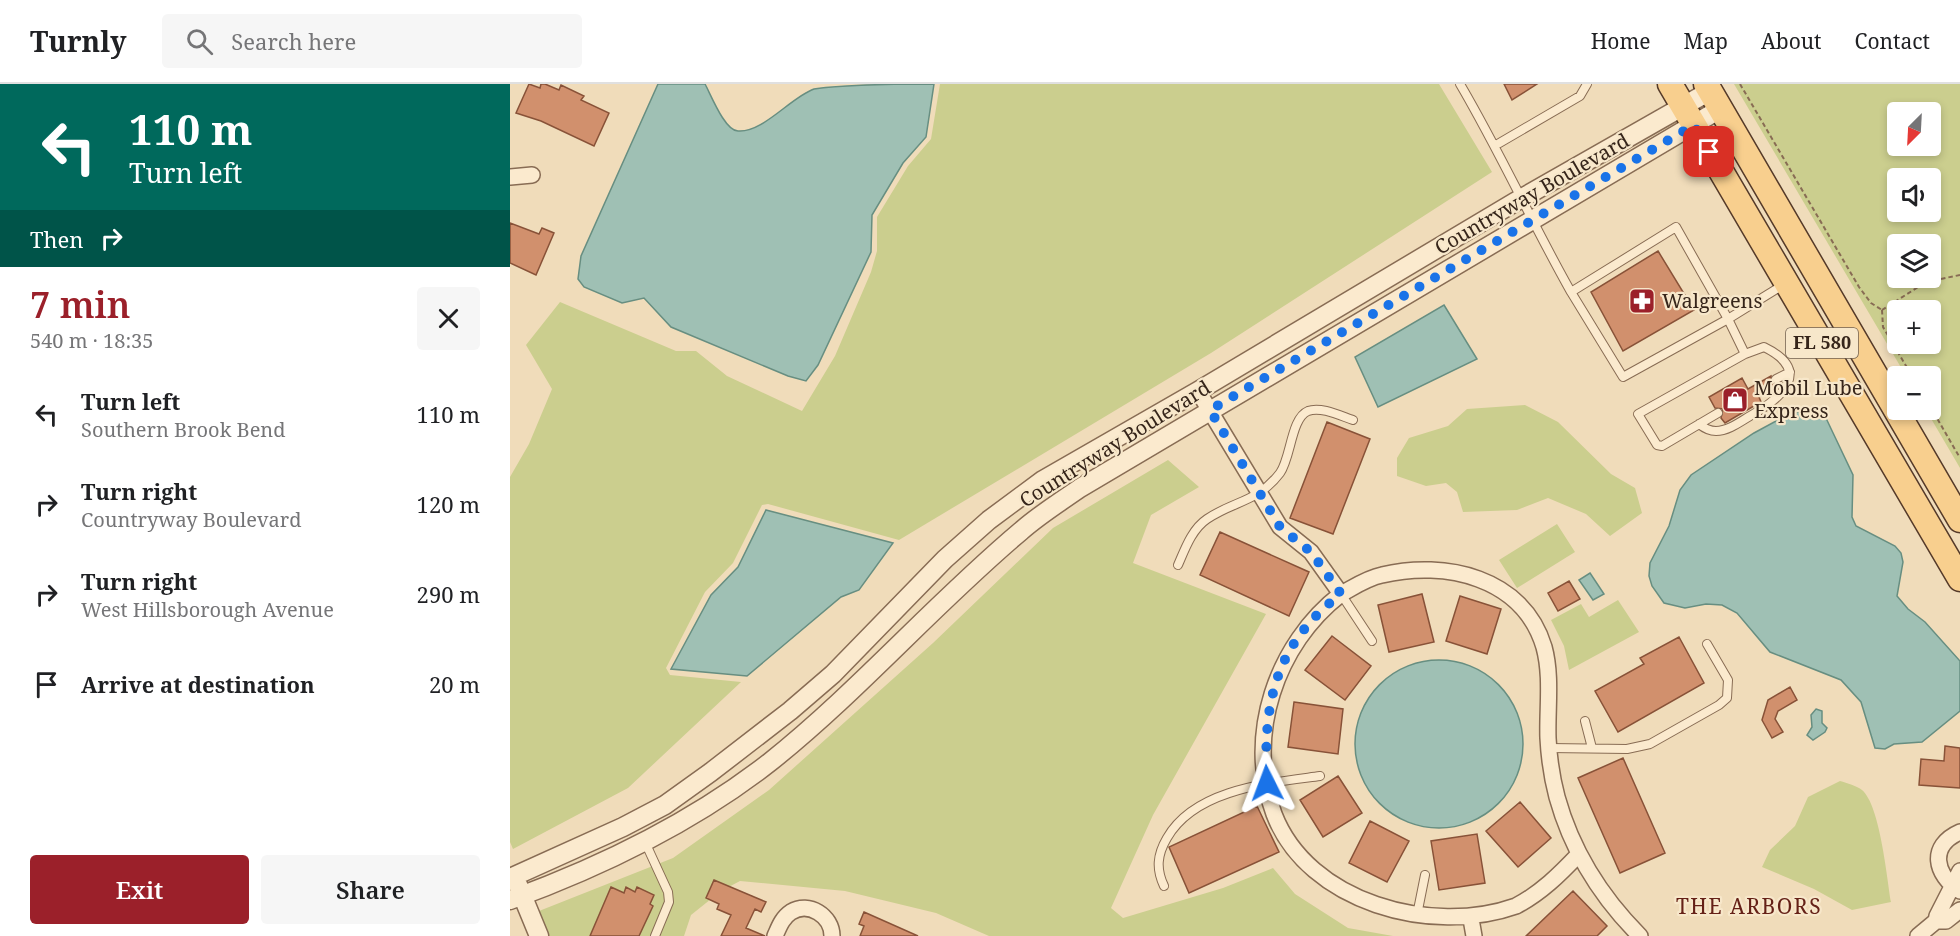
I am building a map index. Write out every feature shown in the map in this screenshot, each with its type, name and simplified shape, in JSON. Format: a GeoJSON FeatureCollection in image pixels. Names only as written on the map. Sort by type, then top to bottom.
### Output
{"type":"FeatureCollection","features":[{"type":"Feature","properties":{"kind":"main road","name":"FL 580"},"geometry":{"type":"LineString","coordinates":[[1670,84],[1960,579]]}},
{"type":"Feature","properties":{"kind":"main road","name":"FL 580"},"geometry":{"type":"LineString","coordinates":[[1712,95],[1960,520]]}},
{"type":"Feature","properties":{"kind":"street","name":"Countryway Boulevard"},"geometry":{"type":"LineString","coordinates":[[516,898],[605,863],[645,843],[732,790],[770,761],[879,663],[1022,529],[1080,488],[1530,221],[1688,116],[1712,95]]}},
{"type":"Feature","properties":{"kind":"street","name":"Countryway Boulevard"},"geometry":{"type":"LineString","coordinates":[[511,874],[623,827],[664,805],[790,711],[833,674],[945,560],[989,520],[1043,480],[1198,391],[1520,199],[1688,116]]}},
{"type":"Feature","properties":{"kind":"street"},"geometry":{"type":"LineString","coordinates":[[510,177],[532,175]]}},
{"type":"Feature","properties":{"kind":"street"},"geometry":{"type":"LineString","coordinates":[[1198,391],[1280,527],[1311,552],[1341,594]]}},
{"type":"Feature","properties":{"kind":"street"},"geometry":{"type":"LineString","coordinates":[[1579,854],[1540,891],[1515,906],[1485,917],[1431,922],[1398,917],[1365,906],[1341,892],[1311,868],[1292,846],[1275,815],[1267,783],[1267,717],[1275,682],[1288,654],[1304,629],[1341,594],[1364,581],[1382,575],[1434,569],[1471,574],[1516,602],[1536,628],[1544,648],[1548,676],[1549,748],[1557,795],[1579,854],[1599,889],[1619,915],[1640,936]]}},
{"type":"Feature","properties":{"kind":"street"},"geometry":{"type":"LineString","coordinates":[[861,645],[879,663]]}},
{"type":"Feature","properties":{"kind":"street"},"geometry":{"type":"LineString","coordinates":[[1956,889],[1945,880],[1938,861],[1944,844],[1950,837],[1960,832]]}},
{"type":"Feature","properties":{"kind":"street"},"geometry":{"type":"LineString","coordinates":[[1917,936],[1936,921],[1937,916],[1956,889],[1960,871]]}},
{"type":"Feature","properties":{"kind":"street"},"geometry":{"type":"LineString","coordinates":[[511,874],[516,898],[539,936]]}},
{"type":"Feature","properties":{"kind":"street"},"geometry":{"type":"LineString","coordinates":[[775,936],[780,923],[790,913],[809,909],[826,919],[832,927],[832,936]]}},
{"type":"Feature","properties":{"kind":"street"},"geometry":{"type":"LineString","coordinates":[[1936,921],[1946,921],[1960,910]]}},
{"type":"Feature","properties":{"kind":"street"},"geometry":{"type":"LineString","coordinates":[[1471,919],[1474,936]]}},
{"type":"Feature","properties":{"kind":"lane"},"geometry":{"type":"LineString","coordinates":[[1461,84],[1496,145],[1530,221],[1623,377],[1728,319],[1787,283]]}},
{"type":"Feature","properties":{"kind":"lane"},"geometry":{"type":"LineString","coordinates":[[1496,145],[1580,96],[1587,84]]}},
{"type":"Feature","properties":{"kind":"lane"},"geometry":{"type":"LineString","coordinates":[[1571,292],[1676,227],[1745,354]]}},
{"type":"Feature","properties":{"kind":"lane"},"geometry":{"type":"LineString","coordinates":[[1699,424],[1707,430],[1728,429],[1757,412],[1784,392],[1790,382],[1790,372],[1778,354],[1764,347],[1745,354],[1638,414],[1657,446],[1662,446],[1699,424],[1718,413]]}},
{"type":"Feature","properties":{"kind":"lane"},"geometry":{"type":"LineString","coordinates":[[1776,379],[1790,372]]}},
{"type":"Feature","properties":{"kind":"lane"},"geometry":{"type":"LineString","coordinates":[[1178,565],[1189,539],[1206,519],[1260,494],[1282,471],[1300,418],[1309,411],[1322,410],[1353,420]]}},
{"type":"Feature","properties":{"kind":"lane"},"geometry":{"type":"LineString","coordinates":[[1341,594],[1372,641]]}},
{"type":"Feature","properties":{"kind":"lane"},"geometry":{"type":"LineString","coordinates":[[1549,748],[1627,749],[1650,744],[1719,705],[1727,698],[1728,680],[1707,644]]}},
{"type":"Feature","properties":{"kind":"lane"},"geometry":{"type":"LineString","coordinates":[[1585,721],[1592,748]]}},
{"type":"Feature","properties":{"kind":"lane"},"geometry":{"type":"LineString","coordinates":[[1164,886],[1157,870],[1161,847],[1174,825],[1209,801],[1267,783],[1320,776]]}},
{"type":"Feature","properties":{"kind":"lane"},"geometry":{"type":"LineString","coordinates":[[645,843],[668,892],[669,902],[655,936]]}},
{"type":"Feature","properties":{"kind":"lane"},"geometry":{"type":"LineString","coordinates":[[1416,920],[1425,875]]}},
{"type":"Feature","properties":{"kind":"path"},"geometry":{"type":"LineString","coordinates":[[1740,84],[1859,287],[1870,303],[1882,310]]}},
{"type":"Feature","properties":{"kind":"path"},"geometry":{"type":"LineString","coordinates":[[1882,310],[1926,282],[1960,275]]}},
{"type":"Feature","properties":{"kind":"path"},"geometry":{"type":"LineString","coordinates":[[1882,310],[1883,327],[1906,366]]}},
{"type":"Feature","properties":{"kind":"path"},"geometry":{"type":"LineString","coordinates":[[1938,420],[1960,458]]}},
{"type":"Feature","properties":{"kind":"green space"},"geometry":{"type":"Polygon","coordinates":[[[940,84],[1439,84],[1492,172],[1211,353],[899,540],[768,504],[762,505],[733,563],[705,592],[666,668],[670,675],[741,682],[628,788],[513,849],[510,842],[510,477],[529,444],[552,389],[526,345],[560,302],[676,351],[696,351],[727,376],[802,411],[835,356],[871,272],[877,251],[877,217],[908,166],[931,139],[940,84]]]}},
{"type":"Feature","properties":{"kind":"green space"},"geometry":{"type":"Polygon","coordinates":[[[1734,84],[1960,84],[1960,468],[1932,420],[1941,420],[1941,366],[1900,366],[1893,354],[1941,354],[1941,300],[1887,300],[1887,344],[1734,84]]]}},
{"type":"Feature","properties":{"kind":"green space"},"geometry":{"type":"Polygon","coordinates":[[[1525,405],[1558,422],[1611,474],[1635,488],[1642,513],[1610,536],[1586,514],[1548,498],[1517,510],[1463,512],[1457,492],[1446,483],[1426,486],[1397,476],[1397,458],[1409,438],[1448,426],[1467,409],[1525,405]]]}},
{"type":"Feature","properties":{"kind":"green space"},"geometry":{"type":"Polygon","coordinates":[[[1168,460],[1199,487],[1151,515],[1133,563],[1266,614],[1153,815],[1111,908],[1123,918],[1223,888],[1273,868],[1295,894],[1348,928],[1393,936],[989,936],[936,913],[845,891],[740,881],[721,891],[691,915],[684,936],[549,936],[539,911],[673,858],[769,790],[933,643],[1053,528],[1168,460]]]}},
{"type":"Feature","properties":{"kind":"green space"},"geometry":{"type":"Polygon","coordinates":[[[1557,524],[1575,552],[1517,588],[1499,560],[1557,524]]]}},
{"type":"Feature","properties":{"kind":"green space"},"geometry":{"type":"Polygon","coordinates":[[[1618,600],[1639,632],[1569,670],[1564,646],[1551,620],[1581,604],[1589,617],[1618,600]]]}},
{"type":"Feature","properties":{"kind":"green space"},"geometry":{"type":"Polygon","coordinates":[[[1840,781],[1862,790],[1874,810],[1882,843],[1891,902],[1852,910],[1814,889],[1762,867],[1770,850],[1795,826],[1808,797],[1840,781]]]}},
{"type":"Feature","properties":{"kind":"water"},"geometry":{"type":"Polygon","coordinates":[[[658,84],[705,84],[723,119],[738,131],[748,130],[767,121],[796,99],[814,89],[857,85],[934,84],[926,137],[903,163],[872,215],[871,252],[818,365],[806,381],[788,376],[671,327],[644,298],[622,303],[584,287],[578,279],[581,256],[658,84]]]}},
{"type":"Feature","properties":{"kind":"water"},"geometry":{"type":"Polygon","coordinates":[[[1444,305],[1477,359],[1378,407],[1355,357],[1444,305]]]}},
{"type":"Feature","properties":{"kind":"water"},"geometry":{"type":"Polygon","coordinates":[[[1806,410],[1825,416],[1853,475],[1852,517],[1856,526],[1895,546],[1901,553],[1903,562],[1897,596],[1908,609],[1925,622],[1960,661],[1960,711],[1922,742],[1894,744],[1885,749],[1875,748],[1861,702],[1841,680],[1770,652],[1737,613],[1722,605],[1706,604],[1685,608],[1664,603],[1652,586],[1649,576],[1650,563],[1669,526],[1680,490],[1691,475],[1754,433],[1787,415],[1806,410]]]}},
{"type":"Feature","properties":{"kind":"water"},"geometry":{"type":"Polygon","coordinates":[[[766,510],[893,543],[859,590],[841,597],[747,676],[671,669],[711,595],[738,567],[766,510]]]}},
{"type":"Feature","properties":{"kind":"water"},"geometry":{"type":"Polygon","coordinates":[[[1590,573],[1604,594],[1593,600],[1579,580],[1590,573]]]}},
{"type":"Feature","properties":{"kind":"water"},"geometry":{"type":"Polygon","coordinates":[[[1439,660],[1455,661],[1471,666],[1499,684],[1517,712],[1522,728],[1522,760],[1517,776],[1499,804],[1471,822],[1455,827],[1439,828],[1423,827],[1407,822],[1379,804],[1361,776],[1356,760],[1355,744],[1356,728],[1361,712],[1379,684],[1407,666],[1423,661],[1439,660]]]}},
{"type":"Feature","properties":{"kind":"water"},"geometry":{"type":"Polygon","coordinates":[[[1816,709],[1822,711],[1822,723],[1827,728],[1813,740],[1807,735],[1812,727],[1811,715],[1816,709]]]}},
{"type":"Feature","properties":{"kind":"building"},"geometry":{"type":"Polygon","coordinates":[[[529,84],[540,88],[541,84],[545,84],[559,90],[561,85],[584,96],[581,100],[609,113],[594,146],[541,121],[516,113],[529,84]]]}},
{"type":"Feature","properties":{"kind":"building"},"geometry":{"type":"Polygon","coordinates":[[[1504,84],[1537,84],[1512,100],[1504,84]]]}},
{"type":"Feature","properties":{"kind":"building"},"geometry":{"type":"Polygon","coordinates":[[[510,223],[539,234],[542,228],[554,233],[536,275],[510,263],[510,223]]]}},
{"type":"Feature","properties":{"kind":"building","name":"Walgreens"},"geometry":{"type":"Polygon","coordinates":[[[1658,251],[1694,310],[1623,351],[1591,292],[1658,251]]]}},
{"type":"Feature","properties":{"kind":"building","name":"Mobil Lube Express"},"geometry":{"type":"Polygon","coordinates":[[[1771,376],[1772,384],[1779,385],[1759,397],[1761,402],[1725,423],[1721,418],[1723,409],[1715,408],[1709,397],[1742,378],[1748,389],[1771,376]]]}},
{"type":"Feature","properties":{"kind":"building"},"geometry":{"type":"Polygon","coordinates":[[[1327,422],[1370,439],[1333,534],[1290,518],[1327,422]]]}},
{"type":"Feature","properties":{"kind":"building"},"geometry":{"type":"Polygon","coordinates":[[[1220,532],[1309,572],[1289,616],[1200,575],[1220,532]]]}},
{"type":"Feature","properties":{"kind":"building"},"geometry":{"type":"Polygon","coordinates":[[[1569,581],[1580,599],[1558,611],[1548,593],[1569,581]]]}},
{"type":"Feature","properties":{"kind":"building"},"geometry":{"type":"Polygon","coordinates":[[[1422,594],[1434,642],[1389,652],[1378,605],[1422,594]]]}},
{"type":"Feature","properties":{"kind":"building"},"geometry":{"type":"Polygon","coordinates":[[[1460,596],[1501,609],[1487,654],[1446,641],[1460,596]]]}},
{"type":"Feature","properties":{"kind":"building"},"geometry":{"type":"Polygon","coordinates":[[[1332,636],[1371,666],[1345,700],[1305,670],[1332,636]]]}},
{"type":"Feature","properties":{"kind":"building"},"geometry":{"type":"Polygon","coordinates":[[[1679,637],[1704,683],[1618,732],[1595,691],[1644,664],[1640,658],[1679,637]]]}},
{"type":"Feature","properties":{"kind":"building"},"geometry":{"type":"Polygon","coordinates":[[[1790,687],[1797,700],[1778,711],[1775,719],[1783,732],[1772,738],[1762,720],[1768,700],[1790,687]]]}},
{"type":"Feature","properties":{"kind":"building"},"geometry":{"type":"Polygon","coordinates":[[[1294,702],[1343,709],[1338,754],[1288,747],[1294,702]]]}},
{"type":"Feature","properties":{"kind":"building"},"geometry":{"type":"Polygon","coordinates":[[[1945,746],[1960,748],[1960,788],[1919,785],[1921,759],[1944,761],[1945,746]]]}},
{"type":"Feature","properties":{"kind":"building"},"geometry":{"type":"Polygon","coordinates":[[[1623,758],[1665,853],[1620,873],[1578,778],[1623,758]]]}},
{"type":"Feature","properties":{"kind":"building"},"geometry":{"type":"Polygon","coordinates":[[[1338,776],[1362,813],[1323,837],[1300,800],[1338,776]]]}},
{"type":"Feature","properties":{"kind":"building"},"geometry":{"type":"Polygon","coordinates":[[[1520,802],[1551,838],[1518,867],[1486,831],[1520,802]]]}},
{"type":"Feature","properties":{"kind":"building"},"geometry":{"type":"Polygon","coordinates":[[[1257,806],[1279,852],[1189,893],[1169,847],[1257,806]]]}},
{"type":"Feature","properties":{"kind":"building"},"geometry":{"type":"Polygon","coordinates":[[[1370,821],[1409,841],[1387,882],[1349,863],[1370,821]]]}},
{"type":"Feature","properties":{"kind":"building"},"geometry":{"type":"Polygon","coordinates":[[[1477,834],[1485,883],[1439,890],[1431,841],[1477,834]]]}},
{"type":"Feature","properties":{"kind":"building"},"geometry":{"type":"Polygon","coordinates":[[[714,880],[766,902],[761,912],[755,909],[746,928],[765,936],[721,936],[731,915],[717,909],[719,904],[706,898],[714,880]]]}},
{"type":"Feature","properties":{"kind":"building"},"geometry":{"type":"Polygon","coordinates":[[[611,887],[624,893],[626,887],[635,892],[637,887],[654,895],[650,904],[653,906],[639,936],[590,936],[611,887]]]}},
{"type":"Feature","properties":{"kind":"building"},"geometry":{"type":"Polygon","coordinates":[[[1573,891],[1607,926],[1597,936],[1526,936],[1573,891]]]}},
{"type":"Feature","properties":{"kind":"building"},"geometry":{"type":"Polygon","coordinates":[[[864,912],[918,936],[860,936],[864,926],[859,924],[864,912]]]}},
{"type":"Feature","properties":{"kind":"place","name":"Walgreens"},"geometry":{"type":"Point","coordinates":[1642,301]}},
{"type":"Feature","properties":{"kind":"place","name":"Mobil Lube Express"},"geometry":{"type":"Point","coordinates":[1735,400]}},
{"type":"Feature","properties":{"kind":"district","name":"THE ARBORS"},"geometry":{"type":"Point","coordinates":[1749,907]}},
{"type":"Feature","properties":{"kind":"route"},"geometry":{"type":"LineString","coordinates":[[1267,783],[1265,747],[1267,717],[1275,682],[1288,654],[1304,629],[1341,594],[1328,572],[1311,552],[1280,527],[1210,410],[1694,125],[1709,152]]}}]}
